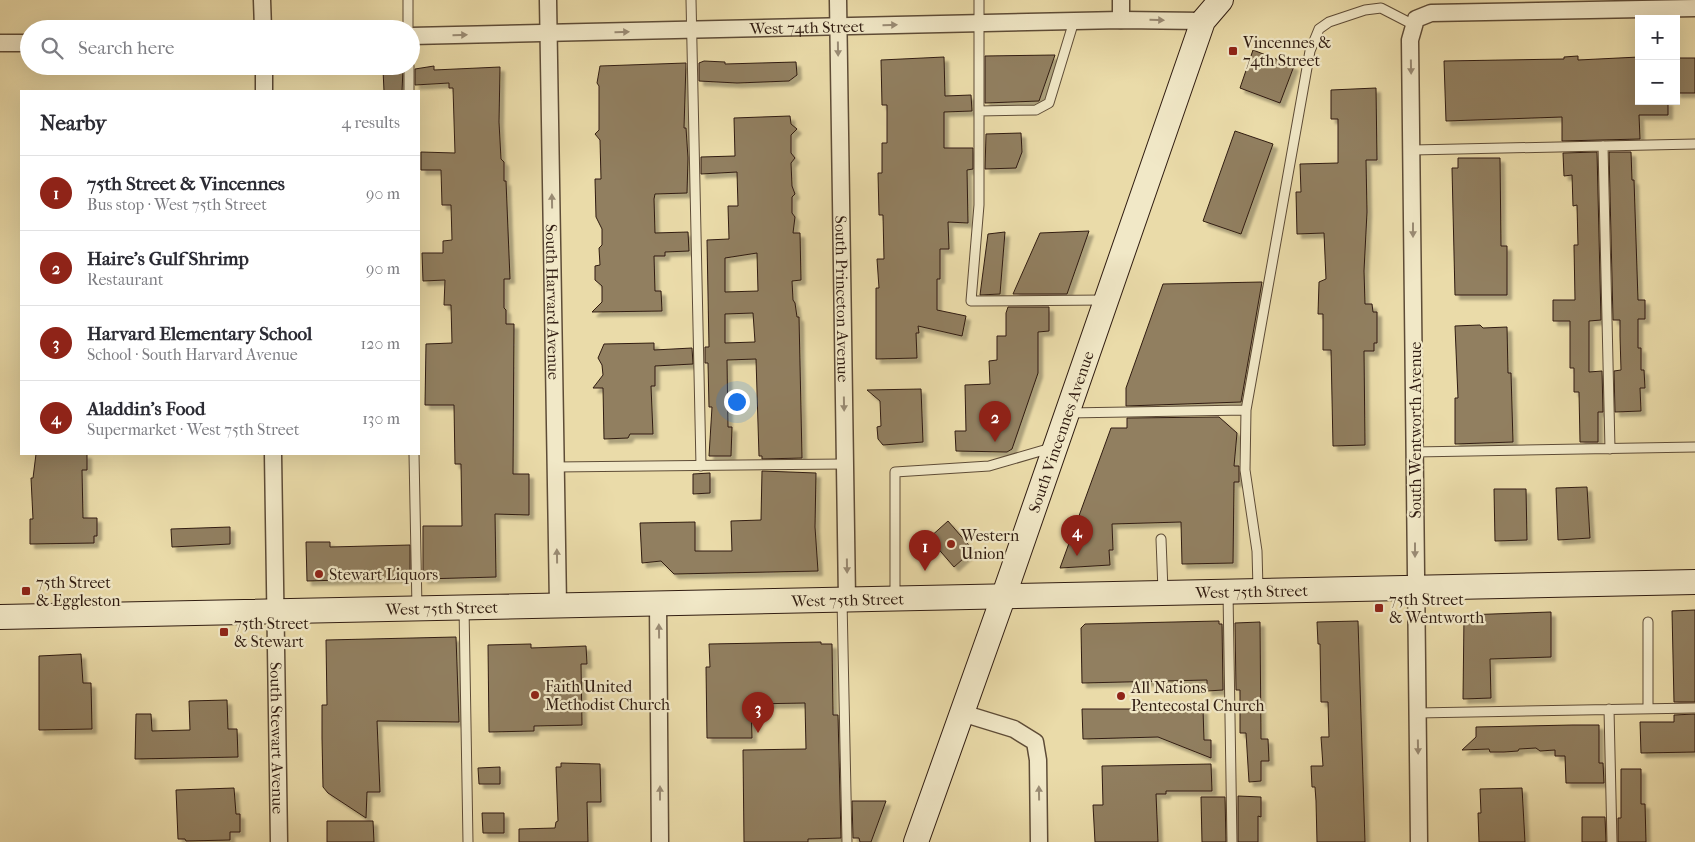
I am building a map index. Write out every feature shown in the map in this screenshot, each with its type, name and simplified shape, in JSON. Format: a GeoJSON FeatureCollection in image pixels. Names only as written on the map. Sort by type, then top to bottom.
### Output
{"type":"FeatureCollection","features":[{"type":"Feature","properties":{"kind":"street"},"geometry":{"type":"LineString","coordinates":[[262,0],[263,20]]}},
{"type":"Feature","properties":{"kind":"street","name":"South Harvard Avenue"},"geometry":{"type":"LineString","coordinates":[[548,0],[558,605]]}},
{"type":"Feature","properties":{"kind":"street","name":"South Princeton Avenue"},"geometry":{"type":"LineString","coordinates":[[838,0],[845,464],[845,599]]}},
{"type":"Feature","properties":{"kind":"street"},"geometry":{"type":"LineString","coordinates":[[1121,0],[1121,20]]}},
{"type":"Feature","properties":{"kind":"street","name":"South Vincennes Avenue"},"geometry":{"type":"LineString","coordinates":[[916,842],[1056,447],[1201,10],[1220,0]]}},
{"type":"Feature","properties":{"kind":"street"},"geometry":{"type":"LineString","coordinates":[[1415,22],[1431,14],[1603,5],[1695,8]]}},
{"type":"Feature","properties":{"kind":"street","name":"West 74th Street"},"geometry":{"type":"LineString","coordinates":[[420,36],[1121,20],[1201,10]]}},
{"type":"Feature","properties":{"kind":"street","name":"South Wentworth Avenue"},"geometry":{"type":"LineString","coordinates":[[1415,22],[1410,37],[1419,842]]}},
{"type":"Feature","properties":{"kind":"street"},"geometry":{"type":"LineString","coordinates":[[0,44],[20,43]]}},
{"type":"Feature","properties":{"kind":"street"},"geometry":{"type":"LineString","coordinates":[[264,75],[264,90]]}},
{"type":"Feature","properties":{"kind":"street","name":"South Stewart Avenue"},"geometry":{"type":"LineString","coordinates":[[273,455],[279,842]]}},
{"type":"Feature","properties":{"kind":"street","name":"West 75th Street"},"geometry":{"type":"LineString","coordinates":[[0,617],[895,597],[1415,589],[1695,582]]}},
{"type":"Feature","properties":{"kind":"street"},"geometry":{"type":"LineString","coordinates":[[658,603],[660,842]]}},
{"type":"Feature","properties":{"kind":"street"},"geometry":{"type":"LineString","coordinates":[[962,713],[1014,729],[1036,742],[1040,842]]}},
{"type":"Feature","properties":{"kind":"lane"},"geometry":{"type":"LineString","coordinates":[[408,0],[408,20]]}},
{"type":"Feature","properties":{"kind":"lane"},"geometry":{"type":"LineString","coordinates":[[692,0],[701,466]]}},
{"type":"Feature","properties":{"kind":"lane"},"geometry":{"type":"LineString","coordinates":[[979,0],[979,205],[971,301],[1106,300]]}},
{"type":"Feature","properties":{"kind":"lane"},"geometry":{"type":"LineString","coordinates":[[1258,591],[1257,551],[1245,470],[1246,410],[1313,42],[1319,29],[1329,22],[1382,4],[1415,22]]}},
{"type":"Feature","properties":{"kind":"lane"},"geometry":{"type":"LineString","coordinates":[[979,111],[1036,110],[1049,103],[1074,21]]}},
{"type":"Feature","properties":{"kind":"lane"},"geometry":{"type":"LineString","coordinates":[[409,75],[409,90]]}},
{"type":"Feature","properties":{"kind":"lane"},"geometry":{"type":"LineString","coordinates":[[1412,150],[1695,144]]}},
{"type":"Feature","properties":{"kind":"lane"},"geometry":{"type":"LineString","coordinates":[[1603,146],[1610,449]]}},
{"type":"Feature","properties":{"kind":"lane"},"geometry":{"type":"LineString","coordinates":[[1067,413],[1246,410]]}},
{"type":"Feature","properties":{"kind":"lane"},"geometry":{"type":"LineString","coordinates":[[895,597],[895,472],[989,466],[1056,447]]}},
{"type":"Feature","properties":{"kind":"lane"},"geometry":{"type":"LineString","coordinates":[[1415,452],[1695,447]]}},
{"type":"Feature","properties":{"kind":"lane"},"geometry":{"type":"LineString","coordinates":[[414,455],[416,608]]}},
{"type":"Feature","properties":{"kind":"lane"},"geometry":{"type":"LineString","coordinates":[[556,467],[845,464]]}},
{"type":"Feature","properties":{"kind":"lane"},"geometry":{"type":"LineString","coordinates":[[1162,539],[1163,593]]}},
{"type":"Feature","properties":{"kind":"lane"},"geometry":{"type":"LineString","coordinates":[[1228,592],[1232,842]]}},
{"type":"Feature","properties":{"kind":"lane"},"geometry":{"type":"LineString","coordinates":[[845,599],[847,842]]}},
{"type":"Feature","properties":{"kind":"lane"},"geometry":{"type":"LineString","coordinates":[[464,607],[468,842]]}},
{"type":"Feature","properties":{"kind":"lane"},"geometry":{"type":"LineString","coordinates":[[1648,622],[1648,708]]}},
{"type":"Feature","properties":{"kind":"lane"},"geometry":{"type":"LineString","coordinates":[[1417,713],[1695,708]]}},
{"type":"Feature","properties":{"kind":"lane"},"geometry":{"type":"LineString","coordinates":[[1609,709],[1612,842]]}},
{"type":"Feature","properties":{"kind":"building"},"geometry":{"type":"Polygon","coordinates":[[[1253,50],[1294,66],[1280,103],[1240,88],[1253,50]]]}},
{"type":"Feature","properties":{"kind":"building"},"geometry":{"type":"Polygon","coordinates":[[[1055,55],[1039,101],[985,103],[985,56],[1055,55]]]}},
{"type":"Feature","properties":{"kind":"building"},"geometry":{"type":"Polygon","coordinates":[[[1578,56],[1578,60],[1635,57],[1635,105],[1668,105],[1668,115],[1639,115],[1640,139],[1562,141],[1562,117],[1446,121],[1444,61],[1564,59],[1564,57],[1578,56]]]}},
{"type":"Feature","properties":{"kind":"building"},"geometry":{"type":"Polygon","coordinates":[[[944,57],[945,96],[971,95],[972,111],[944,112],[944,148],[973,148],[973,169],[967,170],[968,223],[948,222],[949,249],[940,249],[940,279],[937,279],[937,310],[966,316],[962,336],[918,326],[919,333],[916,333],[917,358],[876,359],[876,288],[879,288],[877,259],[884,259],[883,215],[879,215],[878,173],[882,173],[882,143],[887,143],[887,105],[882,105],[881,60],[944,57]]]}},
{"type":"Feature","properties":{"kind":"building"},"geometry":{"type":"Polygon","coordinates":[[[1680,58],[1695,58],[1695,93],[1680,93],[1680,58]]]}},
{"type":"Feature","properties":{"kind":"building"},"geometry":{"type":"Polygon","coordinates":[[[704,61],[725,62],[725,64],[796,62],[797,75],[789,81],[737,83],[699,81],[699,63],[704,61]]]}},
{"type":"Feature","properties":{"kind":"building"},"geometry":{"type":"Polygon","coordinates":[[[686,63],[684,128],[686,128],[688,158],[687,193],[655,194],[654,199],[655,233],[688,232],[689,251],[665,252],[665,256],[654,256],[655,291],[661,291],[662,311],[592,312],[602,302],[602,286],[595,280],[595,266],[600,265],[599,248],[602,245],[602,229],[596,217],[595,179],[601,179],[600,140],[595,134],[599,130],[599,86],[597,83],[600,66],[686,63]]]}},
{"type":"Feature","properties":{"kind":"building"},"geometry":{"type":"Polygon","coordinates":[[[434,66],[434,70],[500,67],[499,122],[501,159],[504,162],[504,181],[506,181],[510,279],[504,279],[504,308],[506,310],[506,324],[514,324],[513,474],[529,474],[529,515],[495,514],[496,577],[423,579],[423,526],[462,526],[461,464],[455,464],[454,405],[425,405],[426,344],[452,343],[451,305],[444,305],[445,280],[423,281],[422,253],[443,253],[443,241],[452,240],[451,205],[442,205],[441,170],[421,170],[421,152],[455,153],[453,88],[449,88],[449,83],[415,85],[415,75],[420,75],[420,68],[434,66]]]}},
{"type":"Feature","properties":{"kind":"building"},"geometry":{"type":"Polygon","coordinates":[[[383,75],[403,75],[402,90],[384,90],[383,75]]]}},
{"type":"Feature","properties":{"kind":"building"},"geometry":{"type":"Polygon","coordinates":[[[1376,88],[1377,160],[1366,160],[1367,212],[1364,271],[1365,304],[1372,304],[1373,312],[1377,312],[1377,343],[1374,343],[1374,351],[1364,351],[1365,445],[1333,446],[1331,350],[1323,350],[1323,314],[1318,314],[1319,282],[1326,279],[1324,233],[1297,234],[1296,192],[1301,192],[1300,164],[1338,163],[1338,119],[1331,119],[1331,90],[1376,88]]]}},
{"type":"Feature","properties":{"kind":"building"},"geometry":{"type":"Polygon","coordinates":[[[790,116],[791,124],[797,129],[791,135],[791,153],[795,158],[791,163],[792,186],[795,194],[792,197],[792,213],[795,217],[793,233],[800,233],[801,280],[792,281],[793,300],[797,317],[799,317],[802,458],[762,459],[762,456],[759,456],[756,359],[727,360],[728,427],[732,427],[731,456],[709,456],[712,407],[709,407],[708,363],[705,363],[705,347],[709,347],[707,240],[729,239],[728,206],[738,206],[737,172],[701,174],[701,157],[735,156],[734,118],[790,116]],[[757,253],[725,258],[725,292],[758,291],[757,253]],[[753,313],[725,314],[725,343],[755,342],[753,313]]]}},
{"type":"Feature","properties":{"kind":"building"},"geometry":{"type":"Polygon","coordinates":[[[1235,131],[1273,144],[1241,234],[1203,221],[1235,131]]]}},
{"type":"Feature","properties":{"kind":"building"},"geometry":{"type":"Polygon","coordinates":[[[1021,133],[1022,152],[1016,168],[985,169],[986,134],[1021,133]]]}},
{"type":"Feature","properties":{"kind":"building"},"geometry":{"type":"Polygon","coordinates":[[[1597,152],[1601,320],[1589,321],[1589,372],[1602,371],[1603,412],[1598,412],[1598,442],[1580,442],[1579,392],[1574,392],[1574,368],[1570,368],[1570,321],[1553,321],[1553,300],[1575,300],[1574,245],[1578,245],[1577,205],[1573,206],[1572,175],[1564,176],[1563,153],[1597,152]]]}},
{"type":"Feature","properties":{"kind":"building"},"geometry":{"type":"Polygon","coordinates":[[[1609,152],[1631,152],[1632,180],[1634,180],[1638,300],[1645,300],[1645,319],[1638,319],[1638,348],[1641,348],[1641,370],[1644,370],[1645,388],[1640,388],[1641,411],[1615,412],[1614,371],[1621,370],[1620,320],[1613,320],[1609,152]]]}},
{"type":"Feature","properties":{"kind":"building"},"geometry":{"type":"Polygon","coordinates":[[[1458,158],[1500,158],[1501,246],[1507,246],[1507,295],[1455,295],[1452,168],[1458,168],[1458,158]]]}},
{"type":"Feature","properties":{"kind":"building"},"geometry":{"type":"Polygon","coordinates":[[[1089,231],[1067,294],[1013,294],[1040,233],[1089,231]]]}},
{"type":"Feature","properties":{"kind":"building"},"geometry":{"type":"Polygon","coordinates":[[[1005,232],[1000,294],[980,295],[988,234],[1005,232]]]}},
{"type":"Feature","properties":{"kind":"building"},"geometry":{"type":"Polygon","coordinates":[[[1262,282],[1241,402],[1126,406],[1126,388],[1163,284],[1262,282]]]}},
{"type":"Feature","properties":{"kind":"building"},"geometry":{"type":"Polygon","coordinates":[[[1008,307],[1049,307],[1049,331],[1038,332],[1038,373],[1012,449],[1007,452],[956,451],[955,431],[966,431],[965,385],[990,384],[989,361],[997,360],[997,336],[1006,336],[1006,313],[1008,307]]]}},
{"type":"Feature","properties":{"kind":"building"},"geometry":{"type":"Polygon","coordinates":[[[1480,325],[1483,328],[1507,327],[1508,373],[1511,373],[1513,442],[1455,444],[1455,398],[1458,398],[1455,326],[1480,325]]]}},
{"type":"Feature","properties":{"kind":"building"},"geometry":{"type":"Polygon","coordinates":[[[654,343],[654,350],[692,348],[693,364],[655,366],[655,386],[651,386],[653,434],[630,434],[628,438],[604,439],[603,388],[593,388],[603,375],[602,365],[598,358],[604,344],[654,343]]]}},
{"type":"Feature","properties":{"kind":"building"},"geometry":{"type":"Polygon","coordinates":[[[921,389],[923,442],[883,445],[878,439],[877,427],[881,426],[880,401],[867,390],[921,389]]]}},
{"type":"Feature","properties":{"kind":"building"},"geometry":{"type":"Polygon","coordinates":[[[1219,417],[1237,433],[1234,466],[1239,466],[1239,482],[1234,482],[1233,563],[1182,564],[1181,522],[1112,524],[1113,550],[1109,550],[1110,565],[1060,568],[1111,428],[1127,428],[1127,418],[1219,417]]]}},
{"type":"Feature","properties":{"kind":"building"},"geometry":{"type":"Polygon","coordinates":[[[36,455],[87,455],[87,470],[82,470],[83,518],[97,518],[97,536],[94,536],[94,543],[30,544],[30,519],[33,519],[31,478],[33,478],[36,455]]]}},
{"type":"Feature","properties":{"kind":"building"},"geometry":{"type":"Polygon","coordinates":[[[762,471],[816,473],[815,527],[818,571],[674,574],[661,561],[642,563],[640,523],[695,522],[695,551],[732,551],[731,521],[761,520],[762,471]]]}},
{"type":"Feature","properties":{"kind":"building"},"geometry":{"type":"Polygon","coordinates":[[[710,473],[710,493],[693,494],[693,474],[710,473]]]}},
{"type":"Feature","properties":{"kind":"building"},"geometry":{"type":"Polygon","coordinates":[[[1587,487],[1590,538],[1558,540],[1556,488],[1587,487]]]}},
{"type":"Feature","properties":{"kind":"building"},"geometry":{"type":"Polygon","coordinates":[[[1494,489],[1526,489],[1527,540],[1495,541],[1494,489]]]}},
{"type":"Feature","properties":{"kind":"building","name":"Western Union"},"geometry":{"type":"Polygon","coordinates":[[[948,521],[973,550],[954,567],[929,538],[948,521]]]}},
{"type":"Feature","properties":{"kind":"building"},"geometry":{"type":"Polygon","coordinates":[[[230,527],[230,544],[172,547],[171,529],[230,527]]]}},
{"type":"Feature","properties":{"kind":"building"},"geometry":{"type":"Polygon","coordinates":[[[306,542],[330,542],[330,547],[410,545],[410,578],[307,581],[306,542]]]}},
{"type":"Feature","properties":{"kind":"building"},"geometry":{"type":"Polygon","coordinates":[[[1695,610],[1695,702],[1674,702],[1672,611],[1695,610]]]}},
{"type":"Feature","properties":{"kind":"building"},"geometry":{"type":"Polygon","coordinates":[[[1551,612],[1551,657],[1490,659],[1491,698],[1463,699],[1464,615],[1551,612]]]}},
{"type":"Feature","properties":{"kind":"building"},"geometry":{"type":"Polygon","coordinates":[[[1219,621],[1219,624],[1222,624],[1223,690],[1207,691],[1207,680],[1082,683],[1081,628],[1085,624],[1219,621]]]}},
{"type":"Feature","properties":{"kind":"building"},"geometry":{"type":"Polygon","coordinates":[[[1358,621],[1365,842],[1317,842],[1315,787],[1312,787],[1311,766],[1323,766],[1321,737],[1329,737],[1328,702],[1321,702],[1320,644],[1318,644],[1317,622],[1358,621]]]}},
{"type":"Feature","properties":{"kind":"building"},"geometry":{"type":"Polygon","coordinates":[[[1260,622],[1261,739],[1268,739],[1269,761],[1261,761],[1261,781],[1249,782],[1246,733],[1240,733],[1240,690],[1236,690],[1235,623],[1260,622]]]}},
{"type":"Feature","properties":{"kind":"building"},"geometry":{"type":"Polygon","coordinates":[[[456,637],[459,722],[377,721],[380,792],[367,792],[366,818],[328,793],[323,787],[322,705],[327,705],[326,640],[456,637]]]}},
{"type":"Feature","properties":{"kind":"building"},"geometry":{"type":"Polygon","coordinates":[[[821,642],[821,644],[832,644],[833,715],[838,715],[841,838],[808,839],[808,842],[744,842],[743,750],[806,749],[805,703],[751,704],[752,738],[707,738],[706,667],[710,667],[709,644],[821,642]]]}},
{"type":"Feature","properties":{"kind":"building","name":"Faith United Methodist Church"},"geometry":{"type":"Polygon","coordinates":[[[531,644],[531,648],[586,646],[587,664],[581,664],[582,725],[534,726],[534,731],[489,732],[488,645],[531,644]]]}},
{"type":"Feature","properties":{"kind":"building"},"geometry":{"type":"Polygon","coordinates":[[[81,654],[83,683],[91,683],[92,729],[39,730],[39,656],[81,654]]]}},
{"type":"Feature","properties":{"kind":"building"},"geometry":{"type":"Polygon","coordinates":[[[227,700],[228,729],[237,729],[238,757],[135,759],[136,714],[151,714],[152,731],[190,730],[189,701],[227,700]]]}},
{"type":"Feature","properties":{"kind":"building"},"geometry":{"type":"Polygon","coordinates":[[[1082,709],[1151,709],[1151,712],[1203,709],[1204,740],[1211,740],[1211,758],[1158,737],[1083,739],[1082,709]]]}},
{"type":"Feature","properties":{"kind":"building"},"geometry":{"type":"Polygon","coordinates":[[[1695,714],[1695,752],[1641,753],[1640,722],[1674,722],[1674,715],[1695,714]]]}},
{"type":"Feature","properties":{"kind":"building"},"geometry":{"type":"Polygon","coordinates":[[[1599,725],[1599,763],[1603,763],[1604,783],[1566,783],[1565,756],[1555,756],[1555,750],[1540,751],[1536,748],[1490,752],[1489,749],[1462,750],[1476,737],[1476,727],[1599,725]]]}},
{"type":"Feature","properties":{"kind":"building"},"geometry":{"type":"Polygon","coordinates":[[[561,763],[600,764],[601,802],[587,802],[588,842],[519,842],[519,829],[555,828],[558,821],[556,767],[561,767],[561,763]]]}},
{"type":"Feature","properties":{"kind":"building"},"geometry":{"type":"Polygon","coordinates":[[[1211,764],[1212,791],[1166,791],[1166,794],[1156,794],[1158,842],[1095,842],[1093,805],[1103,805],[1102,766],[1211,764]]]}},
{"type":"Feature","properties":{"kind":"building"},"geometry":{"type":"Polygon","coordinates":[[[500,767],[500,784],[479,784],[478,768],[500,767]]]}},
{"type":"Feature","properties":{"kind":"building"},"geometry":{"type":"Polygon","coordinates":[[[1621,769],[1641,769],[1641,804],[1645,804],[1646,842],[1618,842],[1618,818],[1621,818],[1621,769]]]}},
{"type":"Feature","properties":{"kind":"building"},"geometry":{"type":"Polygon","coordinates":[[[234,788],[236,814],[240,814],[240,832],[230,832],[230,840],[186,841],[185,839],[178,839],[176,790],[234,788]]]}},
{"type":"Feature","properties":{"kind":"building"},"geometry":{"type":"Polygon","coordinates":[[[1522,788],[1525,842],[1479,842],[1478,813],[1481,813],[1480,789],[1522,788]]]}},
{"type":"Feature","properties":{"kind":"building"},"geometry":{"type":"Polygon","coordinates":[[[1238,796],[1261,797],[1261,817],[1258,816],[1258,842],[1238,842],[1238,796]]]}},
{"type":"Feature","properties":{"kind":"building"},"geometry":{"type":"Polygon","coordinates":[[[1201,797],[1225,797],[1226,842],[1202,842],[1201,797]]]}},
{"type":"Feature","properties":{"kind":"building"},"geometry":{"type":"Polygon","coordinates":[[[852,801],[886,801],[871,842],[860,842],[859,838],[853,838],[852,801]]]}},
{"type":"Feature","properties":{"kind":"building"},"geometry":{"type":"Polygon","coordinates":[[[482,813],[504,813],[504,833],[483,833],[482,813]]]}},
{"type":"Feature","properties":{"kind":"building"},"geometry":{"type":"Polygon","coordinates":[[[1582,817],[1605,817],[1606,842],[1582,842],[1582,817]]]}},
{"type":"Feature","properties":{"kind":"building"},"geometry":{"type":"Polygon","coordinates":[[[327,821],[373,821],[374,842],[327,842],[327,821]]]}},
{"type":"Feature","properties":{"kind":"place","name":"Vincennes & 74th Street"},"geometry":{"type":"Point","coordinates":[1233,51]}},
{"type":"Feature","properties":{"kind":"place","name":"Haire's Gulf Shrimp"},"geometry":{"type":"Point","coordinates":[995,442]}},
{"type":"Feature","properties":{"kind":"place","name":"Western Union"},"geometry":{"type":"Point","coordinates":[951,544]}},
{"type":"Feature","properties":{"kind":"place","name":"Aladdin's Food"},"geometry":{"type":"Point","coordinates":[1077,556]}},
{"type":"Feature","properties":{"kind":"place","name":"75th Street & Vincennes"},"geometry":{"type":"Point","coordinates":[925,571]}},
{"type":"Feature","properties":{"kind":"place","name":"Stewart Liquors"},"geometry":{"type":"Point","coordinates":[319,574]}},
{"type":"Feature","properties":{"kind":"place","name":"75th Street & Eggleston"},"geometry":{"type":"Point","coordinates":[26,591]}},
{"type":"Feature","properties":{"kind":"place","name":"75th Street & Wentworth"},"geometry":{"type":"Point","coordinates":[1379,608]}},
{"type":"Feature","properties":{"kind":"place","name":"75th Street & Stewart"},"geometry":{"type":"Point","coordinates":[224,632]}},
{"type":"Feature","properties":{"kind":"place","name":"Faith United Methodist Church"},"geometry":{"type":"Point","coordinates":[535,695]}},
{"type":"Feature","properties":{"kind":"place","name":"All Nations Pentecostal Church"},"geometry":{"type":"Point","coordinates":[1121,696]}},
{"type":"Feature","properties":{"kind":"place","name":"Harvard Elementary School"},"geometry":{"type":"Point","coordinates":[758,733]}}]}
